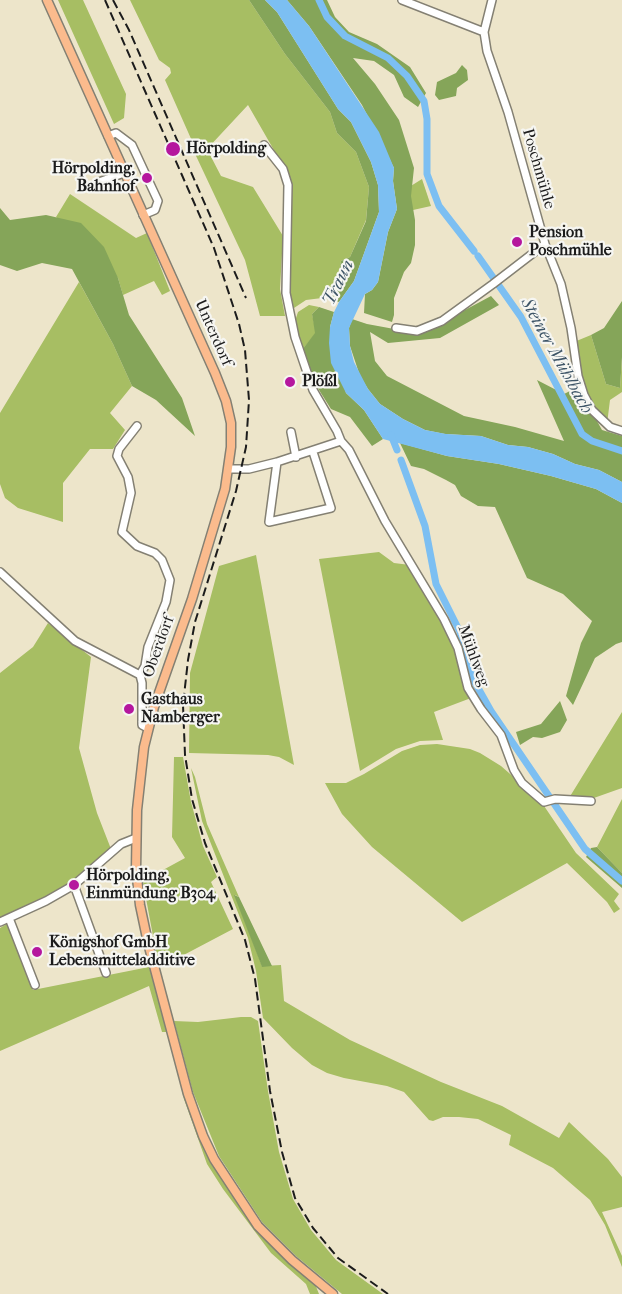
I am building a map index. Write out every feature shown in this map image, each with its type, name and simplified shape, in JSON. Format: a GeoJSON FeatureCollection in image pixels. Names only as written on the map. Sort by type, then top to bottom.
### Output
{"type":"FeatureCollection","features":[{"type":"Feature","properties":{"kind":"main road","name":"Unterdorf"},"geometry":{"type":"LineString","coordinates":[[47,0],[222,390],[231,423],[229,469]]}},
{"type":"Feature","properties":{"kind":"main road","name":"Oberdorf"},"geometry":{"type":"LineString","coordinates":[[229,469],[192,599],[148,728],[140,778],[136,838],[140,905],[188,1094],[214,1159],[258,1226],[292,1260],[333,1294]]}},
{"type":"Feature","properties":{"kind":"street"},"geometry":{"type":"LineString","coordinates":[[402,0],[484,32]]}},
{"type":"Feature","properties":{"kind":"street","name":"Poschmühle"},"geometry":{"type":"LineString","coordinates":[[492,0],[484,32],[545,244],[555,267],[566,304],[572,328],[578,376],[592,410],[610,427],[622,431]]}},
{"type":"Feature","properties":{"kind":"street"},"geometry":{"type":"LineString","coordinates":[[108,136],[116,133],[132,145],[158,201],[155,210],[143,215]]}},
{"type":"Feature","properties":{"kind":"street","name":"Mühlweg"},"geometry":{"type":"LineString","coordinates":[[264,145],[283,170],[288,185],[285,285],[295,336],[313,390],[341,441],[350,450],[385,521],[444,619],[458,648],[468,688],[501,735],[514,770],[532,793],[544,802],[555,799],[591,801]]}},
{"type":"Feature","properties":{"kind":"street"},"geometry":{"type":"LineString","coordinates":[[99,182],[124,173]]}},
{"type":"Feature","properties":{"kind":"street"},"geometry":{"type":"LineString","coordinates":[[396,328],[417,331],[442,321],[545,244]]}},
{"type":"Feature","properties":{"kind":"street","name":"Oberdorf"},"geometry":{"type":"LineString","coordinates":[[137,426],[119,449],[117,456],[128,477],[131,493],[122,532],[137,546],[155,553],[162,560],[170,580],[166,602],[148,647],[145,666],[140,675]]}},
{"type":"Feature","properties":{"kind":"street"},"geometry":{"type":"LineString","coordinates":[[291,432],[296,457]]}},
{"type":"Feature","properties":{"kind":"street"},"geometry":{"type":"LineString","coordinates":[[229,469],[249,469],[277,462],[341,441]]}},
{"type":"Feature","properties":{"kind":"street"},"geometry":{"type":"LineString","coordinates":[[277,462],[268,522],[331,508],[313,452]]}},
{"type":"Feature","properties":{"kind":"street"},"geometry":{"type":"LineString","coordinates":[[0,572],[75,641],[140,675],[142,725],[148,728]]}},
{"type":"Feature","properties":{"kind":"street"},"geometry":{"type":"LineString","coordinates":[[0,922],[74,885],[121,844],[136,838]]}},
{"type":"Feature","properties":{"kind":"street"},"geometry":{"type":"LineString","coordinates":[[74,885],[106,973]]}},
{"type":"Feature","properties":{"kind":"street"},"geometry":{"type":"LineString","coordinates":[[9,918],[35,986]]}},
{"type":"Feature","properties":{"kind":"green space"},"geometry":{"type":"Polygon","coordinates":[[[58,0],[83,0],[126,94],[124,118],[114,124],[58,0]]]}},
{"type":"Feature","properties":{"kind":"green space"},"geometry":{"type":"Polygon","coordinates":[[[130,0],[249,0],[285,54],[330,112],[337,133],[356,152],[369,187],[366,220],[350,257],[341,261],[337,282],[322,298],[306,300],[291,310],[286,288],[290,178],[248,105],[207,149],[221,176],[253,187],[283,236],[280,289],[285,316],[260,316],[245,260],[189,141],[192,141],[165,80],[171,73],[170,68],[159,60],[130,0]]]}},
{"type":"Feature","properties":{"kind":"green space"},"geometry":{"type":"Polygon","coordinates":[[[249,0],[265,0],[277,12],[338,109],[351,122],[371,162],[378,185],[379,212],[354,281],[339,302],[322,298],[337,282],[341,261],[350,257],[366,221],[369,187],[356,152],[337,133],[330,112],[285,54],[249,0]]]}},
{"type":"Feature","properties":{"kind":"green space"},"geometry":{"type":"Polygon","coordinates":[[[287,0],[327,0],[335,17],[349,32],[377,44],[410,67],[426,93],[418,107],[404,97],[394,75],[374,61],[353,58],[375,84],[399,120],[414,168],[411,196],[415,220],[415,245],[411,263],[404,272],[394,298],[392,322],[364,313],[365,294],[372,290],[378,282],[388,232],[397,209],[393,181],[394,168],[362,105],[309,26],[287,0]]]}},
{"type":"Feature","properties":{"kind":"green space"},"geometry":{"type":"Polygon","coordinates":[[[462,65],[467,70],[468,80],[457,88],[456,96],[439,100],[435,95],[437,82],[456,73],[462,65]]]}},
{"type":"Feature","properties":{"kind":"green space"},"geometry":{"type":"Polygon","coordinates":[[[422,179],[431,206],[413,210],[406,189],[422,179]]]}},
{"type":"Feature","properties":{"kind":"green space"},"geometry":{"type":"Polygon","coordinates":[[[70,194],[136,238],[147,233],[170,291],[162,295],[154,281],[123,295],[118,278],[56,217],[70,194]]]}},
{"type":"Feature","properties":{"kind":"green space"},"geometry":{"type":"Polygon","coordinates":[[[0,208],[10,220],[46,215],[81,223],[104,247],[118,278],[129,315],[182,398],[195,436],[156,400],[132,386],[113,344],[72,269],[42,263],[17,271],[0,265],[0,208]]]}},
{"type":"Feature","properties":{"kind":"green space"},"geometry":{"type":"Polygon","coordinates":[[[79,282],[113,344],[132,386],[110,413],[125,430],[113,449],[90,449],[63,483],[63,522],[18,508],[5,498],[0,484],[0,413],[79,282]]]}},
{"type":"Feature","properties":{"kind":"green space"},"geometry":{"type":"Polygon","coordinates":[[[491,296],[499,305],[440,338],[388,343],[370,332],[375,361],[387,376],[464,416],[564,441],[537,380],[564,394],[578,387],[602,430],[622,436],[622,482],[599,470],[528,447],[508,445],[481,436],[445,434],[425,430],[380,404],[368,389],[360,376],[350,346],[349,328],[352,319],[416,333],[491,296]]]}},
{"type":"Feature","properties":{"kind":"green space"},"geometry":{"type":"Polygon","coordinates":[[[622,301],[620,388],[606,384],[591,335],[604,328],[622,301]]]}},
{"type":"Feature","properties":{"kind":"green space"},"geometry":{"type":"Polygon","coordinates":[[[309,305],[319,307],[312,314],[316,333],[302,350],[295,321],[298,312],[309,305]]]}},
{"type":"Feature","properties":{"kind":"green space"},"geometry":{"type":"Polygon","coordinates":[[[319,307],[334,312],[330,327],[346,393],[364,410],[383,439],[372,446],[350,417],[331,409],[314,382],[302,350],[315,333],[312,314],[319,307]]]}},
{"type":"Feature","properties":{"kind":"green space"},"geometry":{"type":"Polygon","coordinates":[[[591,335],[606,384],[620,388],[622,357],[622,392],[610,400],[607,424],[593,410],[585,395],[574,342],[591,335]]]}},
{"type":"Feature","properties":{"kind":"green space"},"geometry":{"type":"Polygon","coordinates":[[[400,443],[447,456],[499,464],[551,476],[596,489],[622,503],[622,642],[595,658],[573,705],[566,696],[581,643],[592,621],[563,594],[527,578],[495,507],[478,506],[461,496],[455,485],[424,469],[411,466],[400,443]]]}},
{"type":"Feature","properties":{"kind":"green space"},"geometry":{"type":"Polygon","coordinates":[[[379,552],[394,563],[410,565],[446,628],[471,698],[434,712],[443,740],[420,741],[396,749],[360,771],[319,559],[379,552]]]}},
{"type":"Feature","properties":{"kind":"green space"},"geometry":{"type":"Polygon","coordinates":[[[256,555],[294,765],[279,757],[268,755],[189,753],[190,673],[219,566],[256,555]]]}},
{"type":"Feature","properties":{"kind":"green space"},"geometry":{"type":"Polygon","coordinates":[[[48,623],[91,657],[79,748],[97,813],[111,849],[71,885],[40,902],[0,919],[0,673],[33,647],[48,623]]]}},
{"type":"Feature","properties":{"kind":"green space"},"geometry":{"type":"Polygon","coordinates":[[[560,701],[567,720],[560,732],[542,738],[533,737],[520,745],[516,732],[541,724],[560,701]]]}},
{"type":"Feature","properties":{"kind":"green space"},"geometry":{"type":"Polygon","coordinates":[[[622,712],[622,788],[591,799],[569,798],[622,712]]]}},
{"type":"Feature","properties":{"kind":"green space"},"geometry":{"type":"Polygon","coordinates":[[[437,744],[470,749],[480,753],[501,766],[517,780],[542,803],[576,853],[619,894],[614,901],[620,909],[614,913],[607,902],[567,863],[462,922],[372,847],[342,814],[325,783],[346,783],[402,751],[420,745],[437,744]]]}},
{"type":"Feature","properties":{"kind":"green space"},"geometry":{"type":"Polygon","coordinates":[[[174,757],[183,757],[191,802],[203,846],[217,877],[211,882],[233,929],[159,968],[142,877],[152,876],[185,858],[172,837],[174,757]]]}},
{"type":"Feature","properties":{"kind":"green space"},"geometry":{"type":"Polygon","coordinates":[[[191,768],[207,824],[239,897],[235,895],[262,966],[281,965],[284,1001],[350,1040],[441,1082],[502,1106],[559,1138],[569,1122],[608,1159],[622,1177],[622,1207],[602,1212],[622,1256],[622,1267],[605,1225],[590,1200],[553,1168],[509,1145],[511,1135],[478,1119],[443,1117],[433,1121],[429,1120],[404,1092],[327,1073],[312,1065],[292,1048],[263,1018],[248,938],[202,821],[191,768]]]}},
{"type":"Feature","properties":{"kind":"green space"},"geometry":{"type":"Polygon","coordinates":[[[622,799],[622,873],[597,847],[622,799]]]}},
{"type":"Feature","properties":{"kind":"green space"},"geometry":{"type":"Polygon","coordinates":[[[597,847],[622,873],[622,888],[586,857],[591,848],[597,847]]]}},
{"type":"Feature","properties":{"kind":"green space"},"geometry":{"type":"Polygon","coordinates":[[[234,895],[239,897],[272,966],[262,967],[234,895]]]}},
{"type":"Feature","properties":{"kind":"green space"},"geometry":{"type":"Polygon","coordinates":[[[7,924],[33,990],[149,967],[206,1150],[288,1261],[315,1284],[319,1294],[310,1294],[306,1284],[271,1253],[207,1164],[184,1099],[168,1032],[162,1032],[149,986],[0,1051],[0,928],[7,924]]]}},
{"type":"Feature","properties":{"kind":"green space"},"geometry":{"type":"Polygon","coordinates":[[[251,1017],[258,1021],[279,1152],[293,1199],[311,1230],[336,1260],[383,1294],[342,1294],[296,1256],[262,1222],[219,1156],[193,1092],[174,1021],[198,1022],[251,1017]]]}},
{"type":"Feature","properties":{"kind":"water"},"geometry":{"type":"Polygon","coordinates":[[[265,0],[287,0],[309,26],[379,132],[394,168],[393,181],[397,209],[388,232],[378,282],[372,290],[365,294],[349,328],[354,362],[368,389],[380,404],[425,430],[481,436],[508,445],[528,447],[553,454],[575,464],[599,470],[622,482],[622,503],[596,489],[551,476],[499,464],[447,456],[383,439],[364,410],[346,393],[331,363],[330,327],[339,302],[354,281],[379,212],[378,185],[371,162],[351,122],[338,109],[277,12],[265,0]]]}},
{"type":"Feature","properties":{"kind":"waterway","name":"Steiner Mühlbach"},"geometry":{"type":"LineString","coordinates":[[319,0],[327,17],[345,36],[388,58],[407,76],[424,101],[427,119],[427,174],[439,206],[474,251]]}},
{"type":"Feature","properties":{"kind":"waterway","name":"Steiner Mühlbach"},"geometry":{"type":"LineString","coordinates":[[478,256],[521,317],[582,434],[592,441],[622,451]]}},
{"type":"Feature","properties":{"kind":"waterway"},"geometry":{"type":"LineString","coordinates":[[391,435],[397,450]]}},
{"type":"Feature","properties":{"kind":"waterway"},"geometry":{"type":"LineString","coordinates":[[401,460],[425,526],[436,584],[460,632],[473,679],[491,711],[585,849],[622,881]]}},
{"type":"Feature","properties":{"kind":"railway"},"geometry":{"type":"LineString","coordinates":[[105,0],[214,248],[239,324],[245,350],[249,400],[246,447],[236,491],[195,622],[188,660],[183,705],[185,755],[192,799],[205,843],[245,940],[255,979],[270,1091],[282,1152],[295,1198],[313,1228],[338,1258],[388,1294]]}},
{"type":"Feature","properties":{"kind":"railway"},"geometry":{"type":"LineString","coordinates":[[113,0],[129,30],[246,298]]}},
{"type":"Feature","properties":{"kind":"place","name":"Hörpolding"},"geometry":{"type":"Point","coordinates":[173,149]}},
{"type":"Feature","properties":{"kind":"place","name":"Hörpolding, Bahnhof"},"geometry":{"type":"Point","coordinates":[147,178]}},
{"type":"Feature","properties":{"kind":"place","name":"Pension Poschmühle"},"geometry":{"type":"Point","coordinates":[517,242]}},
{"type":"Feature","properties":{"kind":"place","name":"Plößl"},"geometry":{"type":"Point","coordinates":[290,382]}},
{"type":"Feature","properties":{"kind":"place","name":"Gasthaus Namberger"},"geometry":{"type":"Point","coordinates":[129,709]}},
{"type":"Feature","properties":{"kind":"place","name":"Hörpolding, Einmündung B304"},"geometry":{"type":"Point","coordinates":[74,885]}},
{"type":"Feature","properties":{"kind":"place","name":"Königshof GmbH Lebensmitteladditive"},"geometry":{"type":"Point","coordinates":[37,952]}},
{"type":"Feature","properties":{"kind":"water label","name":"Traun"},"geometry":{"type":"Point","coordinates":[339,283]}}]}
